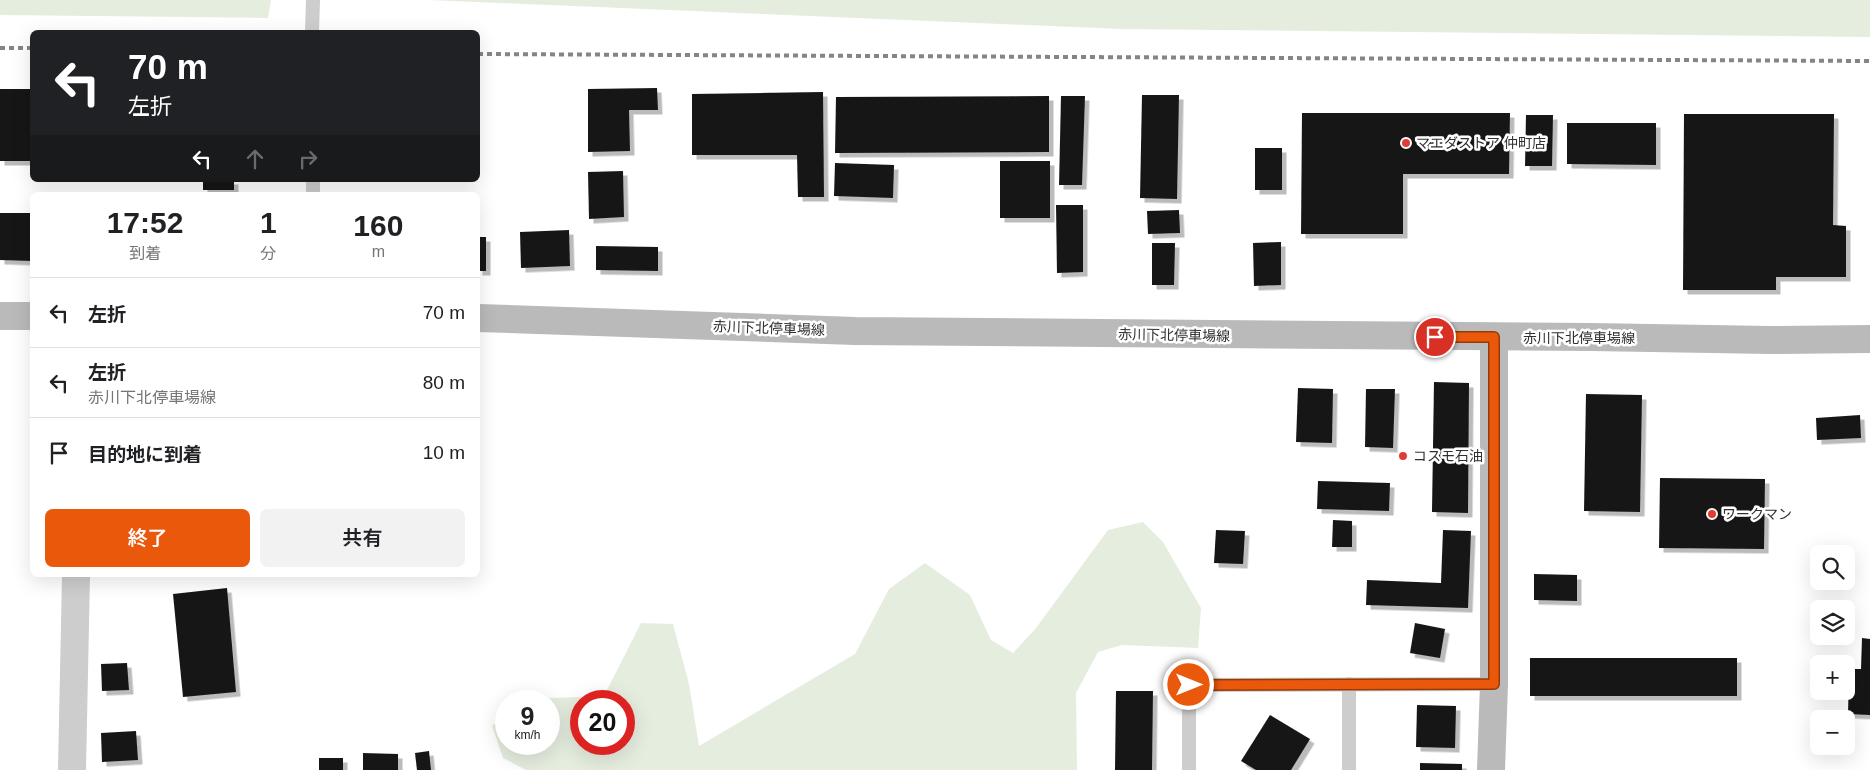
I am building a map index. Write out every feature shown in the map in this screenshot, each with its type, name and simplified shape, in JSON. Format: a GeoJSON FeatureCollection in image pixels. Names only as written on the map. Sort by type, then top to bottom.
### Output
{"type":"FeatureCollection","features":[{"type":"Feature","properties":{"kind":"main road"},"geometry":{"type":"LineString","coordinates":[[0,316],[30,316]]}},
{"type":"Feature","properties":{"kind":"main road","name":"赤川下北停車場線"},"geometry":{"type":"LineString","coordinates":[[480,318],[856,332],[1770,340],[1870,339]]}},
{"type":"Feature","properties":{"kind":"main road"},"geometry":{"type":"LineString","coordinates":[[1491,770],[1494,684],[1494,337]]}},
{"type":"Feature","properties":{"kind":"street"},"geometry":{"type":"LineString","coordinates":[[72,770],[76,577]]}},
{"type":"Feature","properties":{"kind":"lane"},"geometry":{"type":"LineString","coordinates":[[312,0],[312,30]]}},
{"type":"Feature","properties":{"kind":"lane"},"geometry":{"type":"LineString","coordinates":[[1349,684],[1349,770]]}},
{"type":"Feature","properties":{"kind":"lane"},"geometry":{"type":"LineString","coordinates":[[1189,770],[1189,685],[1494,684]]}},
{"type":"Feature","properties":{"kind":"shaded area"},"geometry":{"type":"Polygon","coordinates":[[[0,0],[271,0],[268,18],[0,15],[0,0]]]}},
{"type":"Feature","properties":{"kind":"shaded area"},"geometry":{"type":"Polygon","coordinates":[[[429,0],[1870,0],[1870,37],[1121,29],[429,0]]]}},
{"type":"Feature","properties":{"kind":"shaded area"},"geometry":{"type":"Polygon","coordinates":[[[1143,522],[1163,542],[1201,608],[1198,648],[1122,645],[1098,652],[1076,693],[1077,770],[526,770],[503,758],[502,755],[560,755],[560,698],[570,697],[570,755],[635,755],[635,690],[607,690],[641,623],[673,624],[689,684],[699,746],[855,654],[889,589],[925,563],[970,595],[991,640],[1013,653],[1036,628],[1108,530],[1143,522]]]}},
{"type":"Feature","properties":{"kind":"shaded area"},"geometry":{"type":"Polygon","coordinates":[[[495,723],[495,735],[492,726],[495,723]]]}},
{"type":"Feature","properties":{"kind":"building"},"geometry":{"type":"Polygon","coordinates":[[[657,88],[658,110],[629,110],[630,151],[588,152],[588,89],[657,88]]]}},
{"type":"Feature","properties":{"kind":"building"},"geometry":{"type":"Polygon","coordinates":[[[0,89],[30,89],[30,161],[0,161],[0,89]]]}},
{"type":"Feature","properties":{"kind":"building"},"geometry":{"type":"Polygon","coordinates":[[[823,92],[824,197],[798,197],[797,155],[692,155],[692,94],[823,92]]]}},
{"type":"Feature","properties":{"kind":"building"},"geometry":{"type":"Polygon","coordinates":[[[1142,95],[1179,95],[1177,199],[1140,198],[1142,95]]]}},
{"type":"Feature","properties":{"kind":"building"},"geometry":{"type":"Polygon","coordinates":[[[1049,96],[1049,152],[835,153],[836,97],[1049,96]]]}},
{"type":"Feature","properties":{"kind":"building"},"geometry":{"type":"Polygon","coordinates":[[[1061,96],[1085,96],[1082,185],[1059,185],[1061,96]]]}},
{"type":"Feature","properties":{"kind":"building","name":"マエダストア 仲町店"},"geometry":{"type":"Polygon","coordinates":[[[1302,113],[1510,113],[1509,174],[1403,174],[1403,234],[1301,234],[1302,113]]]}},
{"type":"Feature","properties":{"kind":"building"},"geometry":{"type":"Polygon","coordinates":[[[1684,114],[1834,114],[1833,225],[1846,226],[1846,277],[1776,277],[1776,290],[1683,290],[1684,114]]]}},
{"type":"Feature","properties":{"kind":"building"},"geometry":{"type":"Polygon","coordinates":[[[1526,115],[1553,115],[1552,166],[1525,166],[1526,115]]]}},
{"type":"Feature","properties":{"kind":"building"},"geometry":{"type":"Polygon","coordinates":[[[1567,123],[1656,123],[1656,165],[1567,164],[1567,123]]]}},
{"type":"Feature","properties":{"kind":"building"},"geometry":{"type":"Polygon","coordinates":[[[1255,148],[1282,148],[1282,190],[1255,190],[1255,148]]]}},
{"type":"Feature","properties":{"kind":"building"},"geometry":{"type":"Polygon","coordinates":[[[1000,161],[1050,161],[1050,218],[1000,218],[1000,161]]]}},
{"type":"Feature","properties":{"kind":"building"},"geometry":{"type":"Polygon","coordinates":[[[835,163],[894,165],[893,198],[834,196],[835,163]]]}},
{"type":"Feature","properties":{"kind":"building"},"geometry":{"type":"Polygon","coordinates":[[[623,171],[624,217],[589,219],[588,172],[623,171]]]}},
{"type":"Feature","properties":{"kind":"building"},"geometry":{"type":"Polygon","coordinates":[[[203,182],[234,182],[234,190],[203,190],[203,182]]]}},
{"type":"Feature","properties":{"kind":"building"},"geometry":{"type":"Polygon","coordinates":[[[1056,205],[1083,205],[1083,272],[1057,273],[1056,205]]]}},
{"type":"Feature","properties":{"kind":"building"},"geometry":{"type":"Polygon","coordinates":[[[1179,210],[1180,233],[1148,234],[1147,211],[1179,210]]]}},
{"type":"Feature","properties":{"kind":"building"},"geometry":{"type":"Polygon","coordinates":[[[0,213],[30,213],[30,261],[0,260],[0,213]]]}},
{"type":"Feature","properties":{"kind":"building"},"geometry":{"type":"Polygon","coordinates":[[[569,230],[570,266],[521,268],[520,232],[569,230]]]}},
{"type":"Feature","properties":{"kind":"building"},"geometry":{"type":"Polygon","coordinates":[[[480,237],[486,237],[486,271],[480,271],[480,237]]]}},
{"type":"Feature","properties":{"kind":"building"},"geometry":{"type":"Polygon","coordinates":[[[1281,242],[1281,285],[1254,286],[1253,243],[1281,242]]]}},
{"type":"Feature","properties":{"kind":"building"},"geometry":{"type":"Polygon","coordinates":[[[1152,243],[1175,243],[1174,285],[1152,285],[1152,243]]]}},
{"type":"Feature","properties":{"kind":"building"},"geometry":{"type":"Polygon","coordinates":[[[596,246],[658,247],[658,271],[596,270],[596,246]]]}},
{"type":"Feature","properties":{"kind":"building"},"geometry":{"type":"Polygon","coordinates":[[[1434,382],[1469,383],[1468,513],[1432,512],[1434,382]]]}},
{"type":"Feature","properties":{"kind":"building"},"geometry":{"type":"Polygon","coordinates":[[[1298,388],[1333,389],[1332,443],[1296,442],[1298,388]]]}},
{"type":"Feature","properties":{"kind":"building"},"geometry":{"type":"Polygon","coordinates":[[[1366,389],[1395,389],[1393,448],[1365,447],[1366,389]]]}},
{"type":"Feature","properties":{"kind":"building"},"geometry":{"type":"Polygon","coordinates":[[[1586,394],[1642,395],[1640,512],[1584,511],[1586,394]]]}},
{"type":"Feature","properties":{"kind":"building"},"geometry":{"type":"Polygon","coordinates":[[[1860,415],[1861,438],[1817,440],[1816,418],[1860,415]]]}},
{"type":"Feature","properties":{"kind":"building","name":"ワークマン"},"geometry":{"type":"Polygon","coordinates":[[[1660,478],[1765,479],[1764,549],[1659,548],[1660,478]]]}},
{"type":"Feature","properties":{"kind":"building"},"geometry":{"type":"Polygon","coordinates":[[[1318,481],[1390,483],[1389,511],[1317,509],[1318,481]]]}},
{"type":"Feature","properties":{"kind":"building"},"geometry":{"type":"Polygon","coordinates":[[[1333,520],[1352,521],[1352,547],[1332,547],[1333,520]]]}},
{"type":"Feature","properties":{"kind":"building"},"geometry":{"type":"Polygon","coordinates":[[[1216,530],[1245,531],[1243,564],[1214,563],[1216,530]]]}},
{"type":"Feature","properties":{"kind":"building"},"geometry":{"type":"Polygon","coordinates":[[[1443,530],[1471,531],[1468,608],[1366,605],[1367,580],[1441,583],[1443,530]]]}},
{"type":"Feature","properties":{"kind":"building"},"geometry":{"type":"Polygon","coordinates":[[[1534,574],[1577,575],[1577,601],[1534,600],[1534,574]]]}},
{"type":"Feature","properties":{"kind":"building"},"geometry":{"type":"Polygon","coordinates":[[[227,588],[236,692],[183,697],[173,594],[227,588]]]}},
{"type":"Feature","properties":{"kind":"building"},"geometry":{"type":"Polygon","coordinates":[[[1415,623],[1445,629],[1440,658],[1410,653],[1415,623]]]}},
{"type":"Feature","properties":{"kind":"building"},"geometry":{"type":"Polygon","coordinates":[[[1862,638],[1870,639],[1870,715],[1855,714],[1855,710],[1848,710],[1848,700],[1855,700],[1855,669],[1861,669],[1862,638]]]}},
{"type":"Feature","properties":{"kind":"building"},"geometry":{"type":"Polygon","coordinates":[[[1530,658],[1737,658],[1737,696],[1530,696],[1530,658]]]}},
{"type":"Feature","properties":{"kind":"building"},"geometry":{"type":"Polygon","coordinates":[[[127,663],[129,690],[102,691],[101,664],[127,663]]]}},
{"type":"Feature","properties":{"kind":"building"},"geometry":{"type":"Polygon","coordinates":[[[1116,691],[1153,691],[1152,770],[1115,770],[1116,691]]]}},
{"type":"Feature","properties":{"kind":"building"},"geometry":{"type":"Polygon","coordinates":[[[1417,705],[1456,706],[1455,748],[1416,747],[1417,705]]]}},
{"type":"Feature","properties":{"kind":"building"},"geometry":{"type":"Polygon","coordinates":[[[1270,715],[1310,739],[1291,770],[1256,770],[1241,761],[1270,715]]]}},
{"type":"Feature","properties":{"kind":"building"},"geometry":{"type":"Polygon","coordinates":[[[136,731],[138,760],[102,762],[101,733],[136,731]]]}},
{"type":"Feature","properties":{"kind":"building"},"geometry":{"type":"Polygon","coordinates":[[[429,751],[431,770],[417,770],[415,753],[429,751]]]}},
{"type":"Feature","properties":{"kind":"building"},"geometry":{"type":"Polygon","coordinates":[[[363,753],[398,754],[398,770],[363,770],[363,753]]]}},
{"type":"Feature","properties":{"kind":"building"},"geometry":{"type":"Polygon","coordinates":[[[319,758],[343,758],[343,770],[319,770],[319,758]]]}},
{"type":"Feature","properties":{"kind":"building"},"geometry":{"type":"Polygon","coordinates":[[[1420,763],[1462,764],[1462,770],[1420,770],[1420,763]]]}},
{"type":"Feature","properties":{"kind":"railway"},"geometry":{"type":"LineString","coordinates":[[0,48],[30,48]]}},
{"type":"Feature","properties":{"kind":"railway"},"geometry":{"type":"LineString","coordinates":[[480,54],[1870,61]]}},
{"type":"Feature","properties":{"kind":"place","name":"マエダストア 仲町店"},"geometry":{"type":"Point","coordinates":[1406,143]}},
{"type":"Feature","properties":{"kind":"place","name":"コスモ石油"},"geometry":{"type":"Point","coordinates":[1403,456]}},
{"type":"Feature","properties":{"kind":"place","name":"ワークマン"},"geometry":{"type":"Point","coordinates":[1712,514]}},
{"type":"Feature","properties":{"kind":"route"},"geometry":{"type":"LineString","coordinates":[[1189,685],[1494,684],[1494,337],[1435,337]]}}]}
